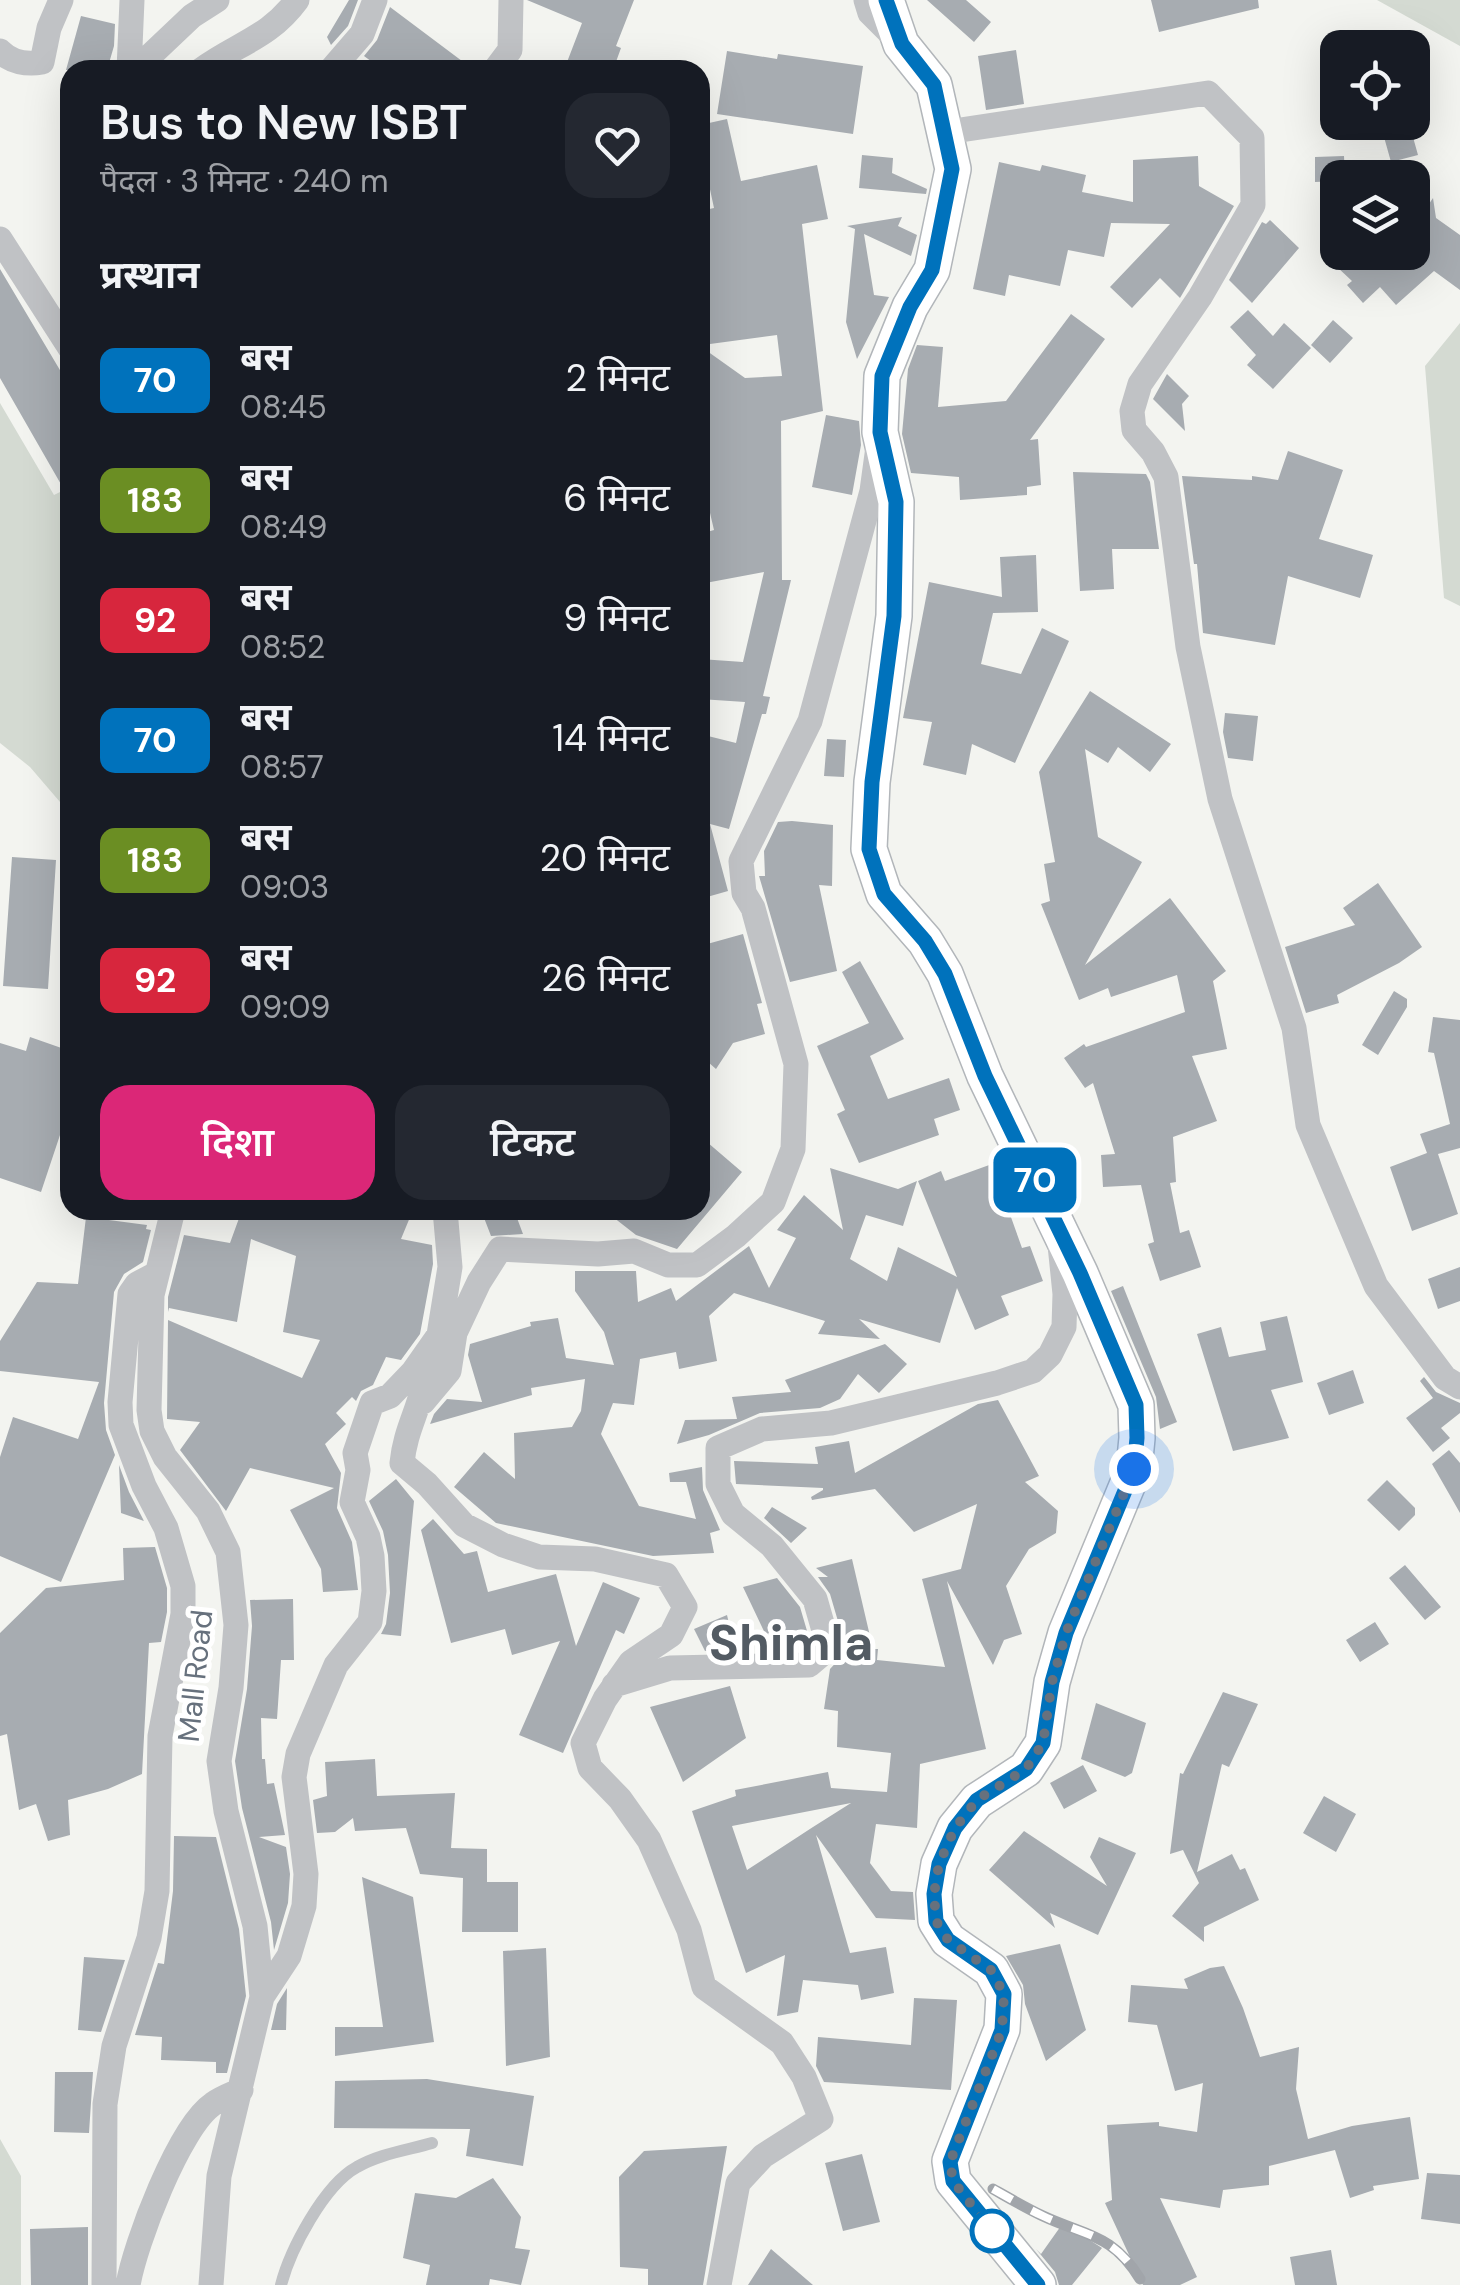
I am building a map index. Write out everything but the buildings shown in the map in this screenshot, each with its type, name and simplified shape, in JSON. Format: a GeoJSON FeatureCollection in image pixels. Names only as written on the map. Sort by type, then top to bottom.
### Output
{"type":"FeatureCollection","features":[{"type":"Feature","properties":{"kind":"main road"},"geometry":{"type":"LineString","coordinates":[[886,0],[902,44],[934,85],[952,169],[932,270],[910,307],[882,376],[880,432],[896,502],[894,616],[872,782],[869,849],[884,894],[925,941],[945,974],[985,1076],[1060,1231],[1136,1405],[1134,1469],[1066,1633],[1052,1682],[1043,1743],[1026,1769],[977,1800],[955,1828],[939,1864],[934,1894],[936,1921],[948,1940],[991,1970],[1004,1994],[1002,2030],[950,2162],[953,2181],[1038,2285]]}},
{"type":"Feature","properties":{"kind":"street"},"geometry":{"type":"LineString","coordinates":[[0,51],[7,58],[30,64],[42,62],[60,0]]}},
{"type":"Feature","properties":{"kind":"street"},"geometry":{"type":"LineString","coordinates":[[132,0],[132,60]]}},
{"type":"Feature","properties":{"kind":"street"},"geometry":{"type":"LineString","coordinates":[[143,60],[192,16],[217,0]]}},
{"type":"Feature","properties":{"kind":"street"},"geometry":{"type":"LineString","coordinates":[[216,60],[263,36],[280,23],[297,0]]}},
{"type":"Feature","properties":{"kind":"street"},"geometry":{"type":"LineString","coordinates":[[340,60],[362,34],[374,0]]}},
{"type":"Feature","properties":{"kind":"street"},"geometry":{"type":"LineString","coordinates":[[502,60],[510,50],[510,0]]}},
{"type":"Feature","properties":{"kind":"street"},"geometry":{"type":"LineString","coordinates":[[866,0],[870,13],[902,44]]}},
{"type":"Feature","properties":{"kind":"street"},"geometry":{"type":"LineString","coordinates":[[946,132],[1208,93],[1252,138],[1253,205],[1200,297],[1140,384],[1132,411],[1134,430],[1153,452],[1166,477],[1188,648],[1220,799],[1294,1028],[1308,1124],[1376,1286],[1445,1378],[1460,1387]]}},
{"type":"Feature","properties":{"kind":"street"},"geometry":{"type":"LineString","coordinates":[[0,240],[60,333]]}},
{"type":"Feature","properties":{"kind":"street"},"geometry":{"type":"LineString","coordinates":[[420,1406],[449,1371],[456,1333],[479,1282],[500,1249],[598,1254],[634,1251],[668,1265],[697,1265],[773,1202],[793,1150],[796,1064],[753,908],[744,893],[741,861],[810,721],[872,491],[880,432]]}},
{"type":"Feature","properties":{"kind":"street","name":"Mall Road"},"geometry":{"type":"LineString","coordinates":[[170,1220],[156,1274],[148,1410],[152,1431],[165,1457],[208,1511],[228,1552],[236,1625],[219,1760],[226,1810],[255,1926],[262,1997],[219,2176],[211,2285]]}},
{"type":"Feature","properties":{"kind":"street"},"geometry":{"type":"LineString","coordinates":[[262,1997],[289,1956],[304,1906],[306,1874],[294,1777],[298,1754],[336,1665],[370,1622],[374,1591],[372,1556],[352,1502],[358,1470],[355,1454],[372,1404],[390,1396],[438,1335],[450,1267],[446,1220]]}},
{"type":"Feature","properties":{"kind":"street"},"geometry":{"type":"LineString","coordinates":[[614,1685],[670,1668],[809,1665],[828,1648],[814,1599],[772,1546],[734,1514],[718,1484],[718,1448],[762,1429],[831,1424],[1033,1371],[1050,1355],[1064,1327],[1060,1231]]}},
{"type":"Feature","properties":{"kind":"street"},"geometry":{"type":"LineString","coordinates":[[104,2285],[104,2104],[114,2046],[144,1954],[156,1891],[160,1736],[183,1614],[180,1566],[121,1424],[130,1294],[137,1284],[156,1274]]}},
{"type":"Feature","properties":{"kind":"street"},"geometry":{"type":"LineString","coordinates":[[426,1355],[426,1382],[404,1440],[402,1464],[464,1524],[503,1545],[539,1557],[596,1560],[666,1575],[685,1607],[671,1635],[631,1662],[583,1743],[590,1768],[620,1799],[648,1840],[689,1930],[704,1987],[782,2042],[804,2076],[821,2119],[762,2156],[738,2183],[719,2285]]}},
{"type":"Feature","properties":{"kind":"street"},"geometry":{"type":"LineString","coordinates":[[128,2285],[162,2188],[187,2135],[212,2104],[241,2090]]}},
{"type":"Feature","properties":{"kind":"lane"},"geometry":{"type":"LineString","coordinates":[[282,2285],[300,2241],[338,2181],[356,2167],[432,2143]]}},
{"type":"Feature","properties":{"kind":"shaded area"},"geometry":{"type":"Polygon","coordinates":[[[1377,0],[1460,0],[1460,46],[1377,0]]]}},
{"type":"Feature","properties":{"kind":"shaded area"},"geometry":{"type":"Polygon","coordinates":[[[1460,323],[1460,606],[1444,598],[1425,366],[1460,323]]]}},
{"type":"Feature","properties":{"kind":"shaded area"},"geometry":{"type":"Polygon","coordinates":[[[0,403],[54,495],[60,492],[60,802],[30,767],[0,743],[0,403]]]}},
{"type":"Feature","properties":{"kind":"shaded area"},"geometry":{"type":"Polygon","coordinates":[[[0,2139],[21,2176],[21,2285],[0,2285],[0,2139]]]}},
{"type":"Feature","properties":{"kind":"railway"},"geometry":{"type":"LineString","coordinates":[[993,2189],[1109,2245],[1140,2279]]}},
{"type":"Feature","properties":{"kind":"bus line","name":"70"},"geometry":{"type":"LineString","coordinates":[[886,0],[902,44],[934,85],[952,169],[932,270],[910,307],[882,376],[880,432],[896,502],[894,616],[872,782],[869,849],[884,894],[925,941],[945,974],[985,1076],[1080,1273],[1136,1405],[1134,1469],[1066,1633],[1052,1682],[1043,1743],[1026,1769],[977,1800],[955,1828],[939,1864],[934,1894],[936,1921],[948,1940],[991,1970],[1004,1994],[1002,2030],[950,2162],[953,2181],[1038,2285]]}},
{"type":"Feature","properties":{"kind":"district","name":"Shimla"},"geometry":{"type":"Point","coordinates":[791,1643]}},
{"type":"Feature","properties":{"kind":"route"},"geometry":{"type":"LineString","coordinates":[[992,2231],[953,2181],[950,2162],[1002,2030],[1004,1994],[991,1970],[948,1940],[936,1921],[934,1894],[939,1864],[955,1828],[977,1800],[1026,1769],[1043,1743],[1052,1682],[1066,1633],[1134,1469]]}}]}
